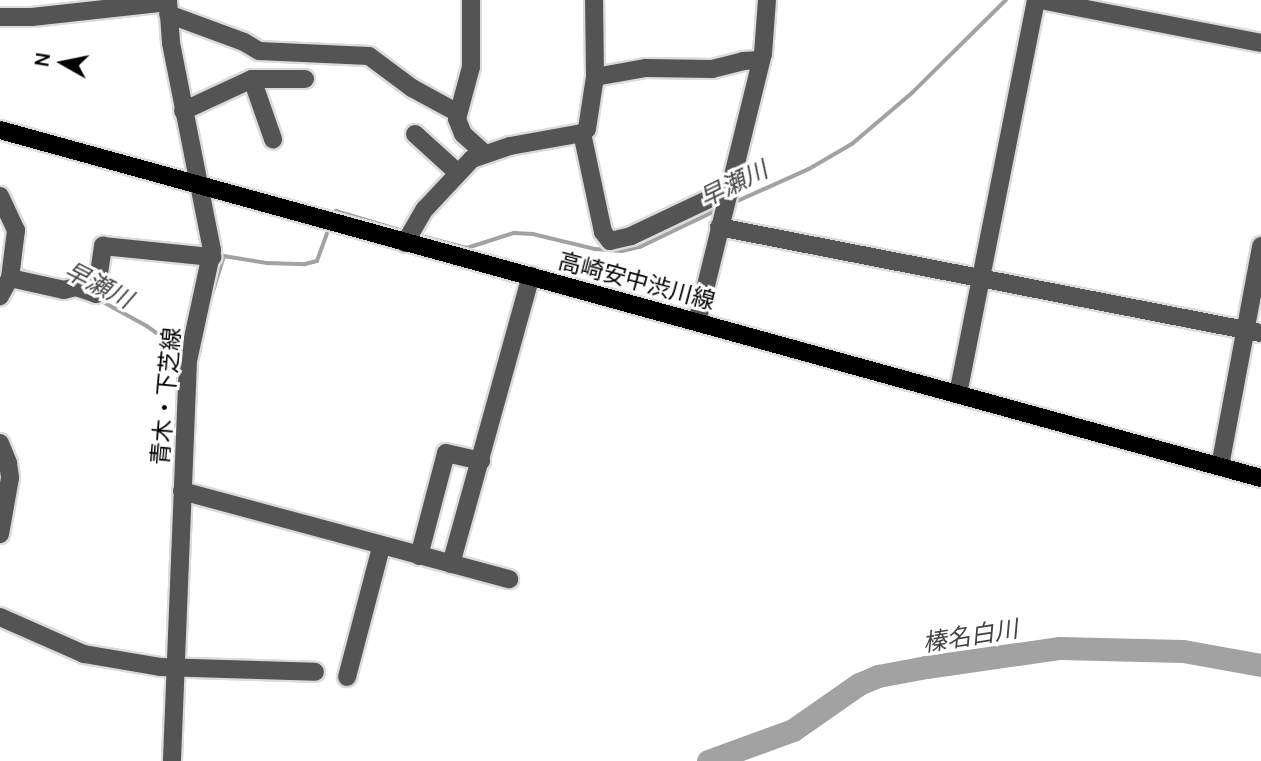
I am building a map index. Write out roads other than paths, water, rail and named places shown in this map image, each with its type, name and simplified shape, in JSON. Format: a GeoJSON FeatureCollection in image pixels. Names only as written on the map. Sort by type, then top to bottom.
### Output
{"type":"FeatureCollection","features":[{"type":"Feature","properties":{"kind":"main road","name":"高崎安中渋川線"},"geometry":{"type":"LineString","coordinates":[[0,130],[1261,478]]}},
{"type":"Feature","properties":{"kind":"street"},"geometry":{"type":"LineString","coordinates":[[471,0],[471,67],[457,120],[463,134],[485,154]]}},
{"type":"Feature","properties":{"kind":"street"},"geometry":{"type":"LineString","coordinates":[[405,243],[425,209],[472,159],[510,146],[582,133],[590,123],[595,77],[594,0]]}},
{"type":"Feature","properties":{"kind":"street"},"geometry":{"type":"LineString","coordinates":[[697,322],[765,44],[767,0]]}},
{"type":"Feature","properties":{"kind":"street"},"geometry":{"type":"LineString","coordinates":[[958,394],[1038,0],[1261,43]]}},
{"type":"Feature","properties":{"kind":"street"},"geometry":{"type":"LineString","coordinates":[[1,13],[32,17],[168,5],[258,51],[369,56],[412,88],[458,113]]}},
{"type":"Feature","properties":{"kind":"street","name":"青木・下芝線"},"geometry":{"type":"LineString","coordinates":[[168,5],[183,111],[212,257],[188,360],[172,761]]}},
{"type":"Feature","properties":{"kind":"street"},"geometry":{"type":"LineString","coordinates":[[595,77],[646,68],[712,69],[743,61],[760,60]]}},
{"type":"Feature","properties":{"kind":"street"},"geometry":{"type":"LineString","coordinates":[[183,111],[252,79],[305,79]]}},
{"type":"Feature","properties":{"kind":"street"},"geometry":{"type":"LineString","coordinates":[[252,79],[273,139]]}},
{"type":"Feature","properties":{"kind":"street"},"geometry":{"type":"LineString","coordinates":[[582,133],[603,232],[610,240],[631,236],[727,193]]}},
{"type":"Feature","properties":{"kind":"street"},"geometry":{"type":"LineString","coordinates":[[415,134],[458,173]]}},
{"type":"Feature","properties":{"kind":"street"},"geometry":{"type":"LineString","coordinates":[[0,197],[16,230],[11,271],[0,296]]}},
{"type":"Feature","properties":{"kind":"street"},"geometry":{"type":"LineString","coordinates":[[720,223],[982,279],[1254,332]]}},
{"type":"Feature","properties":{"kind":"street"},"geometry":{"type":"LineString","coordinates":[[11,271],[96,294],[103,246],[212,257]]}},
{"type":"Feature","properties":{"kind":"street"},"geometry":{"type":"LineString","coordinates":[[1220,466],[1254,332],[1261,246]]}},
{"type":"Feature","properties":{"kind":"street"},"geometry":{"type":"LineString","coordinates":[[452,564],[531,276]]}},
{"type":"Feature","properties":{"kind":"street"},"geometry":{"type":"LineString","coordinates":[[0,443],[8,463],[9,478],[0,534]]}},
{"type":"Feature","properties":{"kind":"street"},"geometry":{"type":"LineString","coordinates":[[419,556],[446,453],[481,461]]}},
{"type":"Feature","properties":{"kind":"street"},"geometry":{"type":"LineString","coordinates":[[181,491],[509,579]]}},
{"type":"Feature","properties":{"kind":"street"},"geometry":{"type":"LineString","coordinates":[[347,677],[382,547]]}},
{"type":"Feature","properties":{"kind":"street"},"geometry":{"type":"LineString","coordinates":[[0,617],[84,654],[175,668],[315,672]]}},
{"type":"Feature","properties":{"kind":"waterway","name":"早瀬川"},"geometry":{"type":"LineString","coordinates":[[733,203],[809,169],[852,144],[912,93],[1006,0]]}},
{"type":"Feature","properties":{"kind":"waterway","name":"早瀬川"},"geometry":{"type":"LineString","coordinates":[[421,236],[467,248],[514,233],[533,234],[595,249],[622,251],[640,247],[719,209]]}},
{"type":"Feature","properties":{"kind":"waterway","name":"早瀬川"},"geometry":{"type":"LineString","coordinates":[[332,214],[336,211],[400,230]]}},
{"type":"Feature","properties":{"kind":"waterway","name":"早瀬川"},"geometry":{"type":"LineString","coordinates":[[209,304],[224,256],[267,263],[305,264],[317,261],[327,234]]}},
{"type":"Feature","properties":{"kind":"waterway","name":"早瀬川"},"geometry":{"type":"LineString","coordinates":[[16,269],[49,278]]}},
{"type":"Feature","properties":{"kind":"waterway","name":"早瀬川"},"geometry":{"type":"LineString","coordinates":[[98,299],[147,326],[177,348]]}},
{"type":"Feature","properties":{"kind":"waterway","name":"早瀬川"},"geometry":{"type":"LineString","coordinates":[[199,355],[203,333]]}},
{"type":"Feature","properties":{"kind":"waterway","name":"榛名白川"},"geometry":{"type":"LineString","coordinates":[[708,761],[793,730],[859,684],[878,676],[926,667],[1060,648],[1183,651],[1261,665]]}}]}
